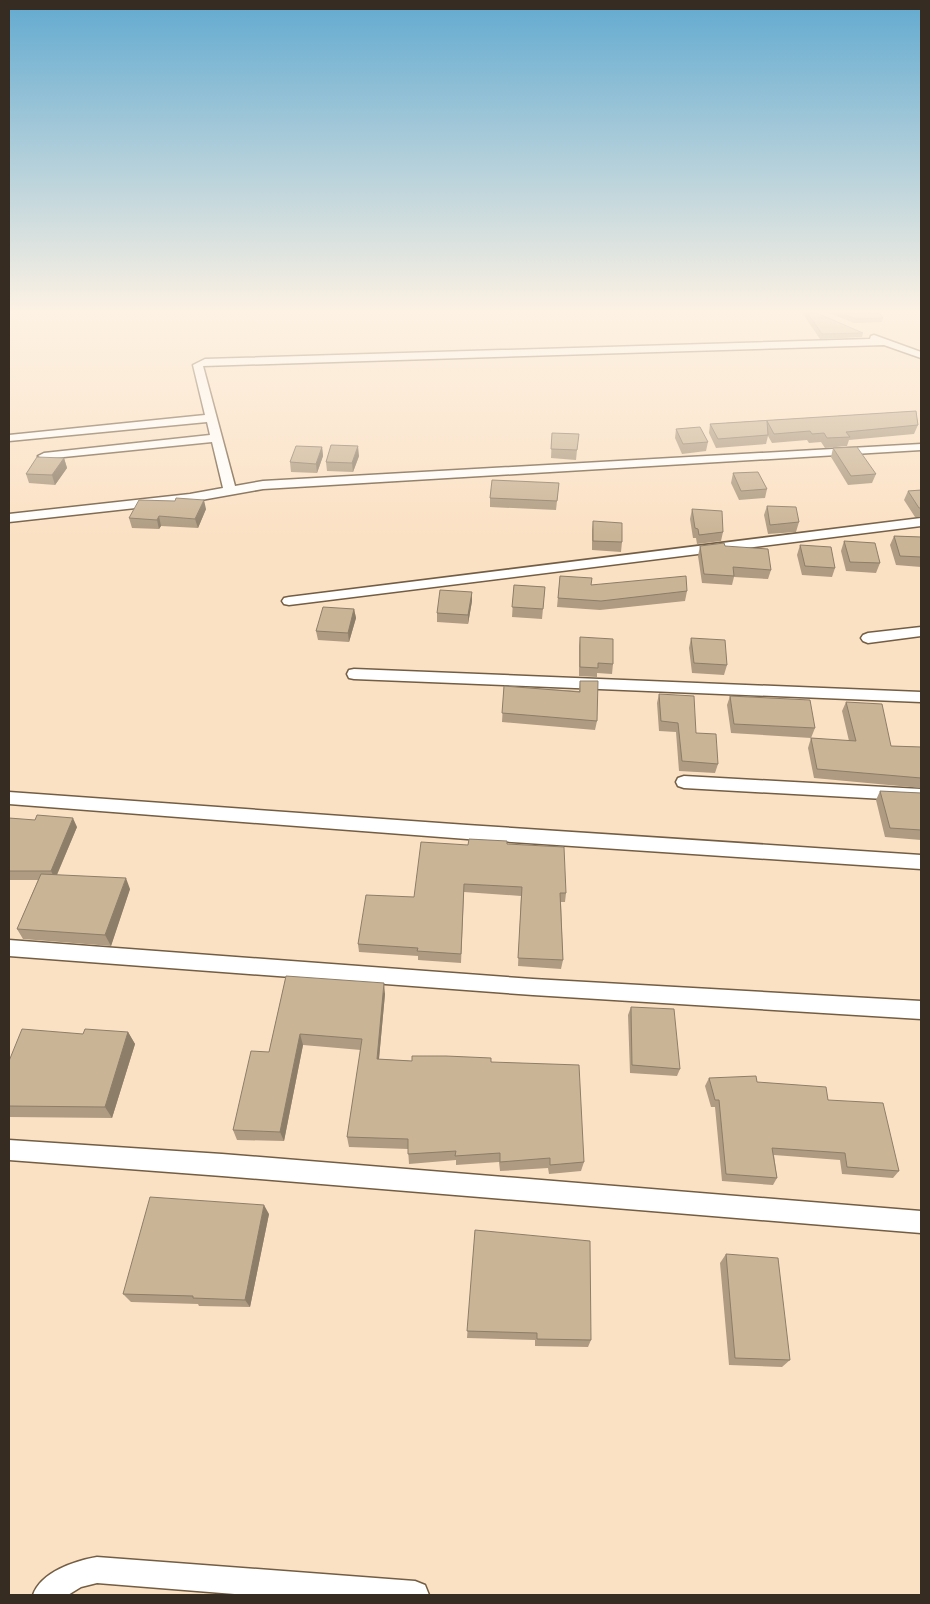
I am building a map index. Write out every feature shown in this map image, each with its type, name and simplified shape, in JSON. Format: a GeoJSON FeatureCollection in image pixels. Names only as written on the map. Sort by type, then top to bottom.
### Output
{"type":"FeatureCollection","features":[{"type":"Feature","properties":{"kind":"street"},"geometry":{"type":"LineString","coordinates":[[204,386],[230,491]]}},
{"type":"Feature","properties":{"kind":"street"},"geometry":{"type":"LineString","coordinates":[[9,438],[213,418]]}},
{"type":"Feature","properties":{"kind":"street"},"geometry":{"type":"LineString","coordinates":[[44,456],[216,438]]}},
{"type":"Feature","properties":{"kind":"street"},"geometry":{"type":"LineString","coordinates":[[9,518],[190,498],[253,486],[299,482],[921,447]]}},
{"type":"Feature","properties":{"kind":"street"},"geometry":{"type":"LineString","coordinates":[[289,601],[921,522]]}},
{"type":"Feature","properties":{"kind":"street"},"geometry":{"type":"LineString","coordinates":[[868,638],[921,631]]}},
{"type":"Feature","properties":{"kind":"street"},"geometry":{"type":"LineString","coordinates":[[354,674],[921,697]]}},
{"type":"Feature","properties":{"kind":"street"},"geometry":{"type":"LineString","coordinates":[[684,782],[921,795]]}},
{"type":"Feature","properties":{"kind":"street"},"geometry":{"type":"LineString","coordinates":[[9,798],[467,832],[921,862]]}},
{"type":"Feature","properties":{"kind":"street"},"geometry":{"type":"LineString","coordinates":[[9,948],[533,987],[921,1010]]}},
{"type":"Feature","properties":{"kind":"street"},"geometry":{"type":"LineString","coordinates":[[9,1150],[921,1222]]}},
{"type":"Feature","properties":{"kind":"street"},"geometry":{"type":"LineString","coordinates":[[46,1595],[63,1581],[78,1573],[97,1570],[415,1595]]}},
{"type":"Feature","properties":{"kind":"building"},"geometry":{"type":"Polygon","coordinates":[[[916,411],[918,425],[846,432],[850,437],[827,438],[824,433],[812,434],[810,431],[774,434],[767,421],[768,435],[718,439],[710,424],[916,411]]]}},
{"type":"Feature","properties":{"kind":"building"},"geometry":{"type":"Polygon","coordinates":[[[700,427],[708,442],[683,444],[676,429],[700,427]]]}},
{"type":"Feature","properties":{"kind":"building"},"geometry":{"type":"Polygon","coordinates":[[[552,433],[579,434],[577,450],[551,449],[552,433]]]}},
{"type":"Feature","properties":{"kind":"building"},"geometry":{"type":"Polygon","coordinates":[[[331,445],[358,446],[352,463],[326,462],[331,445]]]}},
{"type":"Feature","properties":{"kind":"building"},"geometry":{"type":"Polygon","coordinates":[[[296,446],[322,447],[316,464],[290,462],[296,446]]]}},
{"type":"Feature","properties":{"kind":"building"},"geometry":{"type":"Polygon","coordinates":[[[857,447],[876,474],[851,476],[833,448],[857,447]]]}},
{"type":"Feature","properties":{"kind":"building"},"geometry":{"type":"Polygon","coordinates":[[[37,457],[64,458],[52,475],[26,474],[37,457]]]}},
{"type":"Feature","properties":{"kind":"building"},"geometry":{"type":"Polygon","coordinates":[[[758,472],[767,489],[741,491],[733,473],[758,472]]]}},
{"type":"Feature","properties":{"kind":"building"},"geometry":{"type":"Polygon","coordinates":[[[492,480],[559,483],[557,501],[490,498],[492,480]]]}},
{"type":"Feature","properties":{"kind":"building"},"geometry":{"type":"Polygon","coordinates":[[[921,490],[921,508],[919,508],[908,491],[921,490]]]}},
{"type":"Feature","properties":{"kind":"building"},"geometry":{"type":"Polygon","coordinates":[[[176,498],[204,500],[195,519],[159,516],[157,520],[129,518],[139,500],[175,501],[176,498]]]}},
{"type":"Feature","properties":{"kind":"building"},"geometry":{"type":"Polygon","coordinates":[[[767,506],[796,507],[799,522],[770,525],[767,506]]]}},
{"type":"Feature","properties":{"kind":"building"},"geometry":{"type":"Polygon","coordinates":[[[692,509],[722,511],[723,532],[699,535],[698,529],[695,528],[692,509]]]}},
{"type":"Feature","properties":{"kind":"building"},"geometry":{"type":"Polygon","coordinates":[[[593,521],[622,523],[622,542],[593,541],[593,521]]]}},
{"type":"Feature","properties":{"kind":"building"},"geometry":{"type":"Polygon","coordinates":[[[894,536],[921,537],[921,557],[900,556],[894,536]]]}},
{"type":"Feature","properties":{"kind":"building"},"geometry":{"type":"Polygon","coordinates":[[[844,541],[875,543],[880,563],[850,562],[844,541]]]}},
{"type":"Feature","properties":{"kind":"building"},"geometry":{"type":"Polygon","coordinates":[[[724,543],[725,546],[768,549],[771,570],[733,567],[734,576],[704,574],[700,546],[724,543]]]}},
{"type":"Feature","properties":{"kind":"building"},"geometry":{"type":"Polygon","coordinates":[[[800,545],[831,547],[835,568],[805,566],[800,545]]]}},
{"type":"Feature","properties":{"kind":"building"},"geometry":{"type":"Polygon","coordinates":[[[560,576],[592,578],[591,585],[686,576],[687,591],[601,601],[558,598],[560,576]]]}},
{"type":"Feature","properties":{"kind":"building"},"geometry":{"type":"Polygon","coordinates":[[[514,585],[545,587],[543,609],[512,607],[514,585]]]}},
{"type":"Feature","properties":{"kind":"building"},"geometry":{"type":"Polygon","coordinates":[[[440,590],[472,592],[468,615],[437,613],[440,590]]]}},
{"type":"Feature","properties":{"kind":"building"},"geometry":{"type":"Polygon","coordinates":[[[323,607],[354,609],[348,633],[316,631],[323,607]]]}},
{"type":"Feature","properties":{"kind":"building"},"geometry":{"type":"Polygon","coordinates":[[[580,637],[613,639],[613,664],[598,663],[598,668],[580,667],[580,637]]]}},
{"type":"Feature","properties":{"kind":"building"},"geometry":{"type":"Polygon","coordinates":[[[691,638],[725,640],[727,665],[694,663],[691,638]]]}},
{"type":"Feature","properties":{"kind":"building"},"geometry":{"type":"Polygon","coordinates":[[[580,681],[598,681],[597,721],[502,713],[504,686],[580,692],[580,681]]]}},
{"type":"Feature","properties":{"kind":"building"},"geometry":{"type":"Polygon","coordinates":[[[659,694],[694,696],[696,733],[716,734],[718,764],[682,761],[678,723],[661,721],[659,694]]]}},
{"type":"Feature","properties":{"kind":"building"},"geometry":{"type":"Polygon","coordinates":[[[730,696],[810,700],[815,728],[734,724],[730,696]]]}},
{"type":"Feature","properties":{"kind":"building"},"geometry":{"type":"Polygon","coordinates":[[[846,702],[882,704],[891,746],[921,747],[921,778],[817,769],[811,738],[856,741],[846,702]]]}},
{"type":"Feature","properties":{"kind":"building"},"geometry":{"type":"Polygon","coordinates":[[[880,791],[921,793],[921,830],[890,828],[880,791]]]}},
{"type":"Feature","properties":{"kind":"building"},"geometry":{"type":"Polygon","coordinates":[[[37,815],[73,818],[51,871],[9,871],[9,818],[35,820],[37,815]]]}},
{"type":"Feature","properties":{"kind":"building"},"geometry":{"type":"Polygon","coordinates":[[[469,839],[507,841],[507,844],[564,847],[566,893],[560,893],[563,960],[518,958],[522,887],[464,884],[461,954],[417,951],[418,948],[358,944],[366,895],[414,897],[421,842],[468,845],[469,839]]]}},
{"type":"Feature","properties":{"kind":"building"},"geometry":{"type":"Polygon","coordinates":[[[41,874],[126,878],[105,935],[17,929],[41,874]]]}},
{"type":"Feature","properties":{"kind":"building"},"geometry":{"type":"Polygon","coordinates":[[[286,976],[384,983],[377,1059],[412,1061],[412,1056],[446,1056],[491,1058],[491,1062],[579,1065],[584,1162],[550,1165],[550,1158],[500,1162],[500,1153],[455,1156],[456,1151],[408,1154],[408,1139],[347,1137],[362,1039],[300,1034],[280,1132],[233,1130],[251,1051],[269,1052],[286,976]]]}},
{"type":"Feature","properties":{"kind":"building"},"geometry":{"type":"Polygon","coordinates":[[[631,1007],[674,1009],[680,1069],[632,1065],[631,1007]]]}},
{"type":"Feature","properties":{"kind":"building"},"geometry":{"type":"Polygon","coordinates":[[[22,1029],[83,1034],[85,1029],[128,1032],[105,1107],[9,1106],[9,1061],[22,1029]]]}},
{"type":"Feature","properties":{"kind":"building"},"geometry":{"type":"Polygon","coordinates":[[[756,1076],[757,1082],[826,1087],[828,1100],[883,1103],[899,1171],[847,1167],[845,1153],[772,1148],[777,1178],[726,1174],[719,1100],[715,1100],[709,1078],[756,1076]]]}},
{"type":"Feature","properties":{"kind":"building"},"geometry":{"type":"Polygon","coordinates":[[[150,1197],[264,1205],[245,1300],[123,1294],[150,1197]]]}},
{"type":"Feature","properties":{"kind":"building"},"geometry":{"type":"Polygon","coordinates":[[[475,1230],[590,1241],[591,1340],[537,1339],[537,1333],[467,1331],[475,1230]]]}},
{"type":"Feature","properties":{"kind":"building"},"geometry":{"type":"Polygon","coordinates":[[[726,1254],[778,1258],[790,1360],[735,1358],[726,1254]]]}}]}
